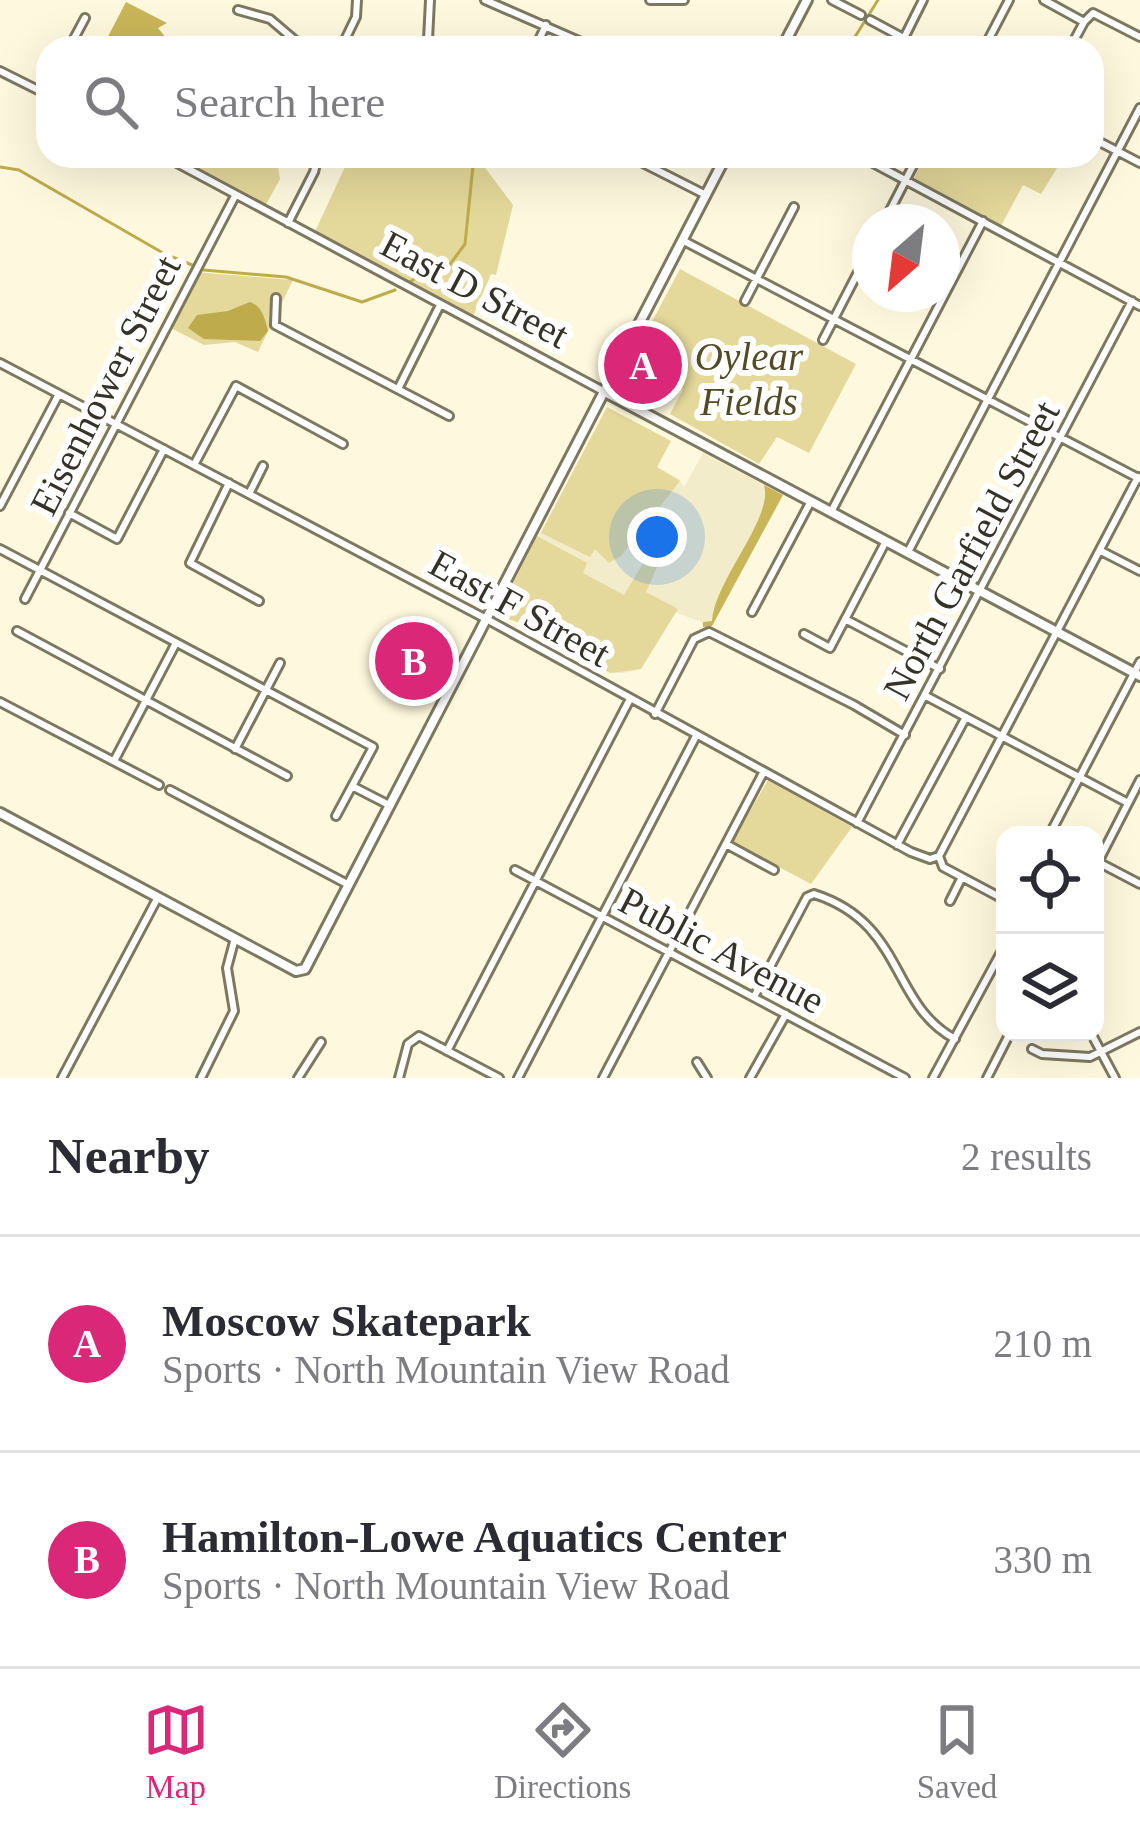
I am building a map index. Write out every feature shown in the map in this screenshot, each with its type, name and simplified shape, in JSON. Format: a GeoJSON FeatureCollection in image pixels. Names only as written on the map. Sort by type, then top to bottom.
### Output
{"type":"FeatureCollection","features":[{"type":"Feature","properties":{"kind":"street"},"geometry":{"type":"LineString","coordinates":[[347,36],[356,17],[357,0]]}},
{"type":"Feature","properties":{"kind":"street"},"geometry":{"type":"LineString","coordinates":[[428,36],[430,0]]}},
{"type":"Feature","properties":{"kind":"street"},"geometry":{"type":"LineString","coordinates":[[485,0],[569,36]]}},
{"type":"Feature","properties":{"kind":"street"},"geometry":{"type":"LineString","coordinates":[[650,0],[684,0]]}},
{"type":"Feature","properties":{"kind":"street"},"geometry":{"type":"LineString","coordinates":[[788,36],[807,0]]}},
{"type":"Feature","properties":{"kind":"street"},"geometry":{"type":"LineString","coordinates":[[832,0],[861,15]]}},
{"type":"Feature","properties":{"kind":"street"},"geometry":{"type":"LineString","coordinates":[[905,36],[923,0]]}},
{"type":"Feature","properties":{"kind":"street"},"geometry":{"type":"LineString","coordinates":[[990,36],[1009,0]]}},
{"type":"Feature","properties":{"kind":"street"},"geometry":{"type":"LineString","coordinates":[[1044,0],[1084,22]]}},
{"type":"Feature","properties":{"kind":"street"},"geometry":{"type":"LineString","coordinates":[[238,10],[270,19],[290,36]]}},
{"type":"Feature","properties":{"kind":"street"},"geometry":{"type":"LineString","coordinates":[[1076,36],[1093,13],[1140,37]]}},
{"type":"Feature","properties":{"kind":"street"},"geometry":{"type":"LineString","coordinates":[[75,36],[85,18]]}},
{"type":"Feature","properties":{"kind":"street"},"geometry":{"type":"LineString","coordinates":[[870,20],[900,36]]}},
{"type":"Feature","properties":{"kind":"street"},"geometry":{"type":"LineString","coordinates":[[541,36],[546,25]]}},
{"type":"Feature","properties":{"kind":"street"},"geometry":{"type":"LineString","coordinates":[[0,70],[36,87]]}},
{"type":"Feature","properties":{"kind":"street"},"geometry":{"type":"LineString","coordinates":[[908,552],[1140,107]]}},
{"type":"Feature","properties":{"kind":"street"},"geometry":{"type":"LineString","coordinates":[[1104,144],[1140,163]]}},
{"type":"Feature","properties":{"kind":"street","name":"East D Street"},"geometry":{"type":"LineString","coordinates":[[185,168],[1137,675]]}},
{"type":"Feature","properties":{"kind":"street"},"geometry":{"type":"LineString","coordinates":[[288,223],[313,168]]}},
{"type":"Feature","properties":{"kind":"street"},"geometry":{"type":"LineString","coordinates":[[653,168],[706,195]]}},
{"type":"Feature","properties":{"kind":"street"},"geometry":{"type":"LineString","coordinates":[[0,813],[296,971],[309,965],[720,168]]}},
{"type":"Feature","properties":{"kind":"street"},"geometry":{"type":"LineString","coordinates":[[882,168],[1136,303]]}},
{"type":"Feature","properties":{"kind":"street"},"geometry":{"type":"LineString","coordinates":[[893,204],[912,168]]}},
{"type":"Feature","properties":{"kind":"street","name":"Eisenhower Street"},"geometry":{"type":"LineString","coordinates":[[25,599],[235,196]]}},
{"type":"Feature","properties":{"kind":"street"},"geometry":{"type":"LineString","coordinates":[[745,301],[794,207]]}},
{"type":"Feature","properties":{"kind":"street"},"geometry":{"type":"LineString","coordinates":[[831,512],[982,221]]}},
{"type":"Feature","properties":{"kind":"street"},"geometry":{"type":"LineString","coordinates":[[682,240],[1139,477],[939,856]]}},
{"type":"Feature","properties":{"kind":"street"},"geometry":{"type":"LineString","coordinates":[[823,340],[852,284]]}},
{"type":"Feature","properties":{"kind":"street"},"geometry":{"type":"LineString","coordinates":[[276,298],[275,325],[449,416]]}},
{"type":"Feature","properties":{"kind":"street","name":"North Garfield Street"},"geometry":{"type":"LineString","coordinates":[[857,824],[1136,303]]}},
{"type":"Feature","properties":{"kind":"street"},"geometry":{"type":"LineString","coordinates":[[398,389],[440,304]]}},
{"type":"Feature","properties":{"kind":"street","name":"East F Street"},"geometry":{"type":"LineString","coordinates":[[1,367],[485,619],[857,824],[923,858],[939,856],[943,867],[996,895]]}},
{"type":"Feature","properties":{"kind":"street"},"geometry":{"type":"LineString","coordinates":[[194,465],[236,386],[343,444]]}},
{"type":"Feature","properties":{"kind":"street"},"geometry":{"type":"LineString","coordinates":[[0,506],[59,394]]}},
{"type":"Feature","properties":{"kind":"street"},"geometry":{"type":"LineString","coordinates":[[69,513],[117,539],[164,449]]}},
{"type":"Feature","properties":{"kind":"street"},"geometry":{"type":"LineString","coordinates":[[249,494],[263,466]]}},
{"type":"Feature","properties":{"kind":"street"},"geometry":{"type":"LineString","coordinates":[[229,483],[192,566],[260,602]]}},
{"type":"Feature","properties":{"kind":"street"},"geometry":{"type":"LineString","coordinates":[[752,612],[811,501]]}},
{"type":"Feature","properties":{"kind":"street"},"geometry":{"type":"LineString","coordinates":[[804,634],[830,648],[886,541]]}},
{"type":"Feature","properties":{"kind":"street"},"geometry":{"type":"LineString","coordinates":[[0,549],[373,747],[336,816]]}},
{"type":"Feature","properties":{"kind":"street"},"geometry":{"type":"LineString","coordinates":[[1100,551],[1140,571]]}},
{"type":"Feature","properties":{"kind":"street"},"geometry":{"type":"LineString","coordinates":[[845,619],[940,669]]}},
{"type":"Feature","properties":{"kind":"street"},"geometry":{"type":"LineString","coordinates":[[17,631],[287,776]]}},
{"type":"Feature","properties":{"kind":"street"},"geometry":{"type":"LineString","coordinates":[[655,714],[694,639],[702,633],[716,634],[904,735]]}},
{"type":"Feature","properties":{"kind":"street"},"geometry":{"type":"LineString","coordinates":[[114,760],[176,643]]}},
{"type":"Feature","properties":{"kind":"street"},"geometry":{"type":"LineString","coordinates":[[1054,826],[1140,662]]}},
{"type":"Feature","properties":{"kind":"street"},"geometry":{"type":"LineString","coordinates":[[235,749],[280,663]]}},
{"type":"Feature","properties":{"kind":"street"},"geometry":{"type":"LineString","coordinates":[[926,696],[1128,803]]}},
{"type":"Feature","properties":{"kind":"street"},"geometry":{"type":"LineString","coordinates":[[447,1051],[630,699]]}},
{"type":"Feature","properties":{"kind":"street"},"geometry":{"type":"LineString","coordinates":[[0,702],[159,784]]}},
{"type":"Feature","properties":{"kind":"street"},"geometry":{"type":"LineString","coordinates":[[897,844],[966,717]]}},
{"type":"Feature","properties":{"kind":"street"},"geometry":{"type":"LineString","coordinates":[[518,1078],[696,736]]}},
{"type":"Feature","properties":{"kind":"street"},"geometry":{"type":"LineString","coordinates":[[603,1078],[763,773]]}},
{"type":"Feature","properties":{"kind":"street"},"geometry":{"type":"LineString","coordinates":[[1139,784],[1098,862],[1140,884]]}},
{"type":"Feature","properties":{"kind":"street"},"geometry":{"type":"LineString","coordinates":[[352,786],[389,805]]}},
{"type":"Feature","properties":{"kind":"street"},"geometry":{"type":"LineString","coordinates":[[170,790],[350,885]]}},
{"type":"Feature","properties":{"kind":"street"},"geometry":{"type":"LineString","coordinates":[[726,844],[774,870]]}},
{"type":"Feature","properties":{"kind":"street","name":"Public Avenue"},"geometry":{"type":"LineString","coordinates":[[514,871],[904,1078]]}},
{"type":"Feature","properties":{"kind":"street"},"geometry":{"type":"LineString","coordinates":[[950,901],[962,877]]}},
{"type":"Feature","properties":{"kind":"street"},"geometry":{"type":"LineString","coordinates":[[754,998],[799,911],[814,894],[837,902],[882,940],[924,1016],[955,1039]]}},
{"type":"Feature","properties":{"kind":"street"},"geometry":{"type":"LineString","coordinates":[[62,1078],[158,896]]}},
{"type":"Feature","properties":{"kind":"street"},"geometry":{"type":"LineString","coordinates":[[201,1078],[234,1011],[226,968],[235,938]]}},
{"type":"Feature","properties":{"kind":"street"},"geometry":{"type":"LineString","coordinates":[[933,1078],[996,962]]}},
{"type":"Feature","properties":{"kind":"street"},"geometry":{"type":"LineString","coordinates":[[750,1078],[786,1014]]}},
{"type":"Feature","properties":{"kind":"street"},"geometry":{"type":"LineString","coordinates":[[1032,1049],[1090,1057],[1140,1032]]}},
{"type":"Feature","properties":{"kind":"street"},"geometry":{"type":"LineString","coordinates":[[399,1078],[407,1044],[414,1036],[499,1078]]}},
{"type":"Feature","properties":{"kind":"street"},"geometry":{"type":"LineString","coordinates":[[298,1078],[321,1042]]}},
{"type":"Feature","properties":{"kind":"street"},"geometry":{"type":"LineString","coordinates":[[987,1078],[1005,1042]]}},
{"type":"Feature","properties":{"kind":"street"},"geometry":{"type":"LineString","coordinates":[[1096,1042],[1115,1078]]}},
{"type":"Feature","properties":{"kind":"street"},"geometry":{"type":"LineString","coordinates":[[697,1062],[707,1078]]}},
{"type":"Feature","properties":{"kind":"shaded area"},"geometry":{"type":"Polygon","coordinates":[[[126,2],[167,23],[158,28],[165,36],[108,36],[126,2]]]}},
{"type":"Feature","properties":{"kind":"shaded area"},"geometry":{"type":"Polygon","coordinates":[[[250,302],[267,326],[260,341],[204,339],[188,328],[197,315],[250,302]]]}},
{"type":"Feature","properties":{"kind":"shaded area"},"geometry":{"type":"Polygon","coordinates":[[[593,433],[679,479],[684,487],[703,453],[783,495],[712,626],[703,627],[702,622],[674,612],[641,669],[624,673],[610,673],[497,615],[593,433]]]}},
{"type":"Feature","properties":{"kind":"shaded area"},"geometry":{"type":"Polygon","coordinates":[[[764,485],[783,495],[712,626],[703,627],[703,622],[712,621],[723,587],[761,514],[764,485]]]}},
{"type":"Feature","properties":{"kind":"green space"},"geometry":{"type":"Polygon","coordinates":[[[278,168],[280,179],[263,210],[188,169],[278,168]]]}},
{"type":"Feature","properties":{"kind":"green space"},"geometry":{"type":"Polygon","coordinates":[[[344,168],[485,168],[513,205],[496,275],[491,274],[471,321],[313,236],[344,168]]]}},
{"type":"Feature","properties":{"kind":"green space"},"geometry":{"type":"Polygon","coordinates":[[[919,168],[1057,168],[1041,194],[1023,185],[1001,226],[914,179],[919,168]]]}},
{"type":"Feature","properties":{"kind":"green space","name":"Oylear Fields"},"geometry":{"type":"Polygon","coordinates":[[[680,269],[856,364],[809,453],[777,437],[759,464],[670,414],[683,389],[652,372],[653,368],[642,383],[626,371],[680,269]]]}},
{"type":"Feature","properties":{"kind":"green space"},"geometry":{"type":"Polygon","coordinates":[[[194,272],[293,280],[258,352],[235,342],[204,345],[165,325],[194,272]]]}},
{"type":"Feature","properties":{"kind":"green space"},"geometry":{"type":"Polygon","coordinates":[[[607,407],[671,441],[657,467],[680,481],[621,556],[609,563],[595,549],[590,557],[541,533],[607,407]]]}},
{"type":"Feature","properties":{"kind":"green space"},"geometry":{"type":"Polygon","coordinates":[[[537,536],[587,563],[583,573],[624,595],[654,545],[664,551],[646,592],[678,609],[641,669],[610,673],[497,615],[537,536]]]}},
{"type":"Feature","properties":{"kind":"green space"},"geometry":{"type":"Polygon","coordinates":[[[768,780],[852,827],[811,884],[732,842],[768,780]]]}},
{"type":"Feature","properties":{"kind":"waterway"},"geometry":{"type":"LineString","coordinates":[[856,36],[878,0]]}},
{"type":"Feature","properties":{"kind":"waterway"},"geometry":{"type":"LineString","coordinates":[[0,167],[19,170],[163,253],[204,270],[286,277],[362,302],[395,290]]}},
{"type":"Feature","properties":{"kind":"waterway"},"geometry":{"type":"LineString","coordinates":[[411,281],[448,267],[465,244],[473,168]]}},
{"type":"Feature","properties":{"kind":"place","name":"Moscow Skatepark"},"geometry":{"type":"Point","coordinates":[643,365]}},
{"type":"Feature","properties":{"kind":"place","name":"Hamilton-Lowe Aquatics Center"},"geometry":{"type":"Point","coordinates":[414,661]}}]}
